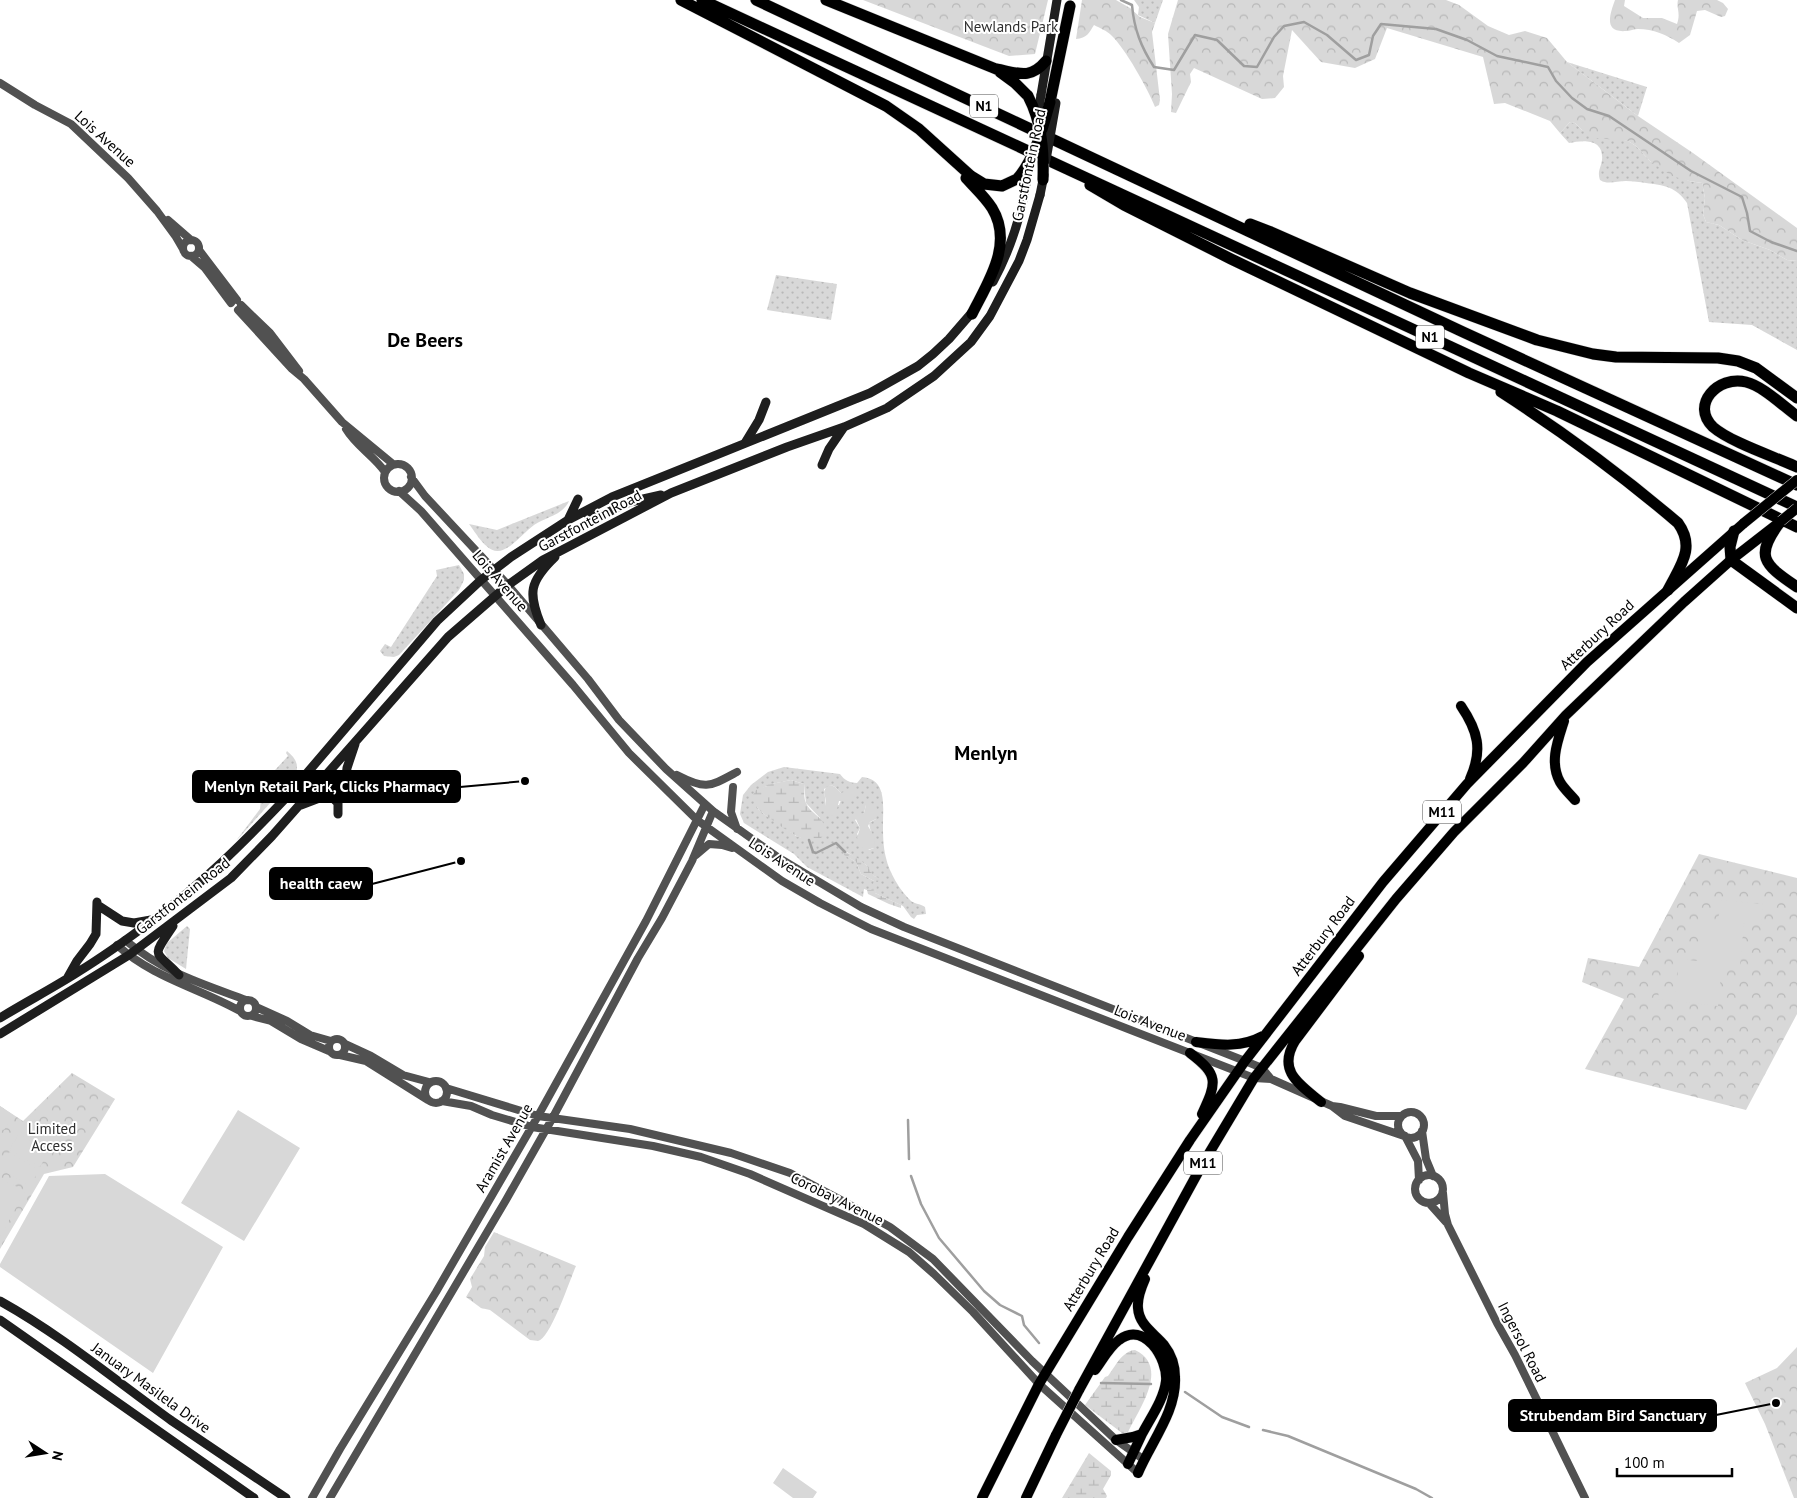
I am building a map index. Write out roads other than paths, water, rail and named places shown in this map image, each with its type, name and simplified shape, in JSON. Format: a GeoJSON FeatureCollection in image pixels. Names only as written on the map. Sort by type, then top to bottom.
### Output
{"type":"FeatureCollection","features":[{"type":"Feature","properties":{"kind":"highway"},"geometry":{"type":"LineString","coordinates":[[680,0],[886,106],[919,129],[971,176],[984,184],[1002,186],[1017,179],[1030,159],[1041,133],[1070,3]]}},
{"type":"Feature","properties":{"kind":"highway","name":"N1"},"geometry":{"type":"LineString","coordinates":[[702,0],[1797,507]]}},
{"type":"Feature","properties":{"kind":"highway","name":"N1"},"geometry":{"type":"LineString","coordinates":[[756,0],[1797,485]]}},
{"type":"Feature","properties":{"kind":"highway"},"geometry":{"type":"LineString","coordinates":[[826,0],[996,69],[1030,74],[1046,62]]}},
{"type":"Feature","properties":{"kind":"highway"},"geometry":{"type":"LineString","coordinates":[[996,69],[1015,83],[1028,96],[1038,117],[1041,133],[1043,180]]}},
{"type":"Feature","properties":{"kind":"highway"},"geometry":{"type":"LineString","coordinates":[[936,144],[992,208],[1000,233],[1000,251],[997,262],[972,314]]}},
{"type":"Feature","properties":{"kind":"highway"},"geometry":{"type":"LineString","coordinates":[[1063,166],[1097,190],[1158,223],[1469,373],[1557,411],[1797,527]]}},
{"type":"Feature","properties":{"kind":"highway"},"geometry":{"type":"LineString","coordinates":[[1212,214],[1271,232],[1410,293],[1537,340],[1593,354],[1718,358],[1738,361],[1756,368],[1797,398]]}},
{"type":"Feature","properties":{"kind":"highway"},"geometry":{"type":"LineString","coordinates":[[1469,373],[1573,440],[1612,468],[1678,523],[1683,530],[1687,550],[1668,590]]}},
{"type":"Feature","properties":{"kind":"highway"},"geometry":{"type":"LineString","coordinates":[[1797,416],[1755,385],[1737,380],[1716,386],[1709,396],[1705,408],[1706,416],[1714,427],[1797,467]]}},
{"type":"Feature","properties":{"kind":"highway"},"geometry":{"type":"LineString","coordinates":[[1781,521],[1764,539],[1766,556],[1770,567],[1797,587]]}},
{"type":"Feature","properties":{"kind":"highway"},"geometry":{"type":"LineString","coordinates":[[1734,531],[1730,548],[1732,560],[1797,608]]}},
{"type":"Feature","properties":{"kind":"main road","name":"Garstfontein Road"},"geometry":{"type":"LineString","coordinates":[[0,1034],[129,955],[178,920],[231,878],[272,836],[448,637],[508,585],[542,560],[671,493],[780,449],[844,427],[887,408],[904,398],[947,365],[971,342],[990,316],[1019,261],[1040,194],[1043,180],[1049,100],[1046,62],[1057,0]]}},
{"type":"Feature","properties":{"kind":"main road","name":"Garstfontein Road"},"geometry":{"type":"LineString","coordinates":[[0,1018],[68,978],[154,920],[193,888],[258,828],[312,769],[371,696],[436,621],[481,580],[528,545],[568,520],[612,498],[870,393],[902,375],[933,354],[972,314],[1004,262],[1015,234],[1026,191],[1038,117],[1049,100]]}},
{"type":"Feature","properties":{"kind":"main road"},"geometry":{"type":"LineString","coordinates":[[744,443],[759,420],[766,402]]}},
{"type":"Feature","properties":{"kind":"main road"},"geometry":{"type":"LineString","coordinates":[[822,465],[829,449],[844,427]]}},
{"type":"Feature","properties":{"kind":"main road","name":"Atterbury Road"},"geometry":{"type":"LineString","coordinates":[[982,1498],[1045,1373],[1190,1140],[1245,1061],[1383,882],[1467,784],[1587,662],[1734,531],[1797,480]]}},
{"type":"Feature","properties":{"kind":"main road"},"geometry":{"type":"LineString","coordinates":[[584,512],[592,516],[600,516],[630,502],[671,493]]}},
{"type":"Feature","properties":{"kind":"main road"},"geometry":{"type":"LineString","coordinates":[[568,520],[578,499]]}},
{"type":"Feature","properties":{"kind":"main road"},"geometry":{"type":"LineString","coordinates":[[1781,521],[1797,507]]}},
{"type":"Feature","properties":{"kind":"main road","name":"M11"},"geometry":{"type":"LineString","coordinates":[[1026,1498],[1079,1390],[1155,1249],[1254,1078],[1373,929],[1454,832],[1523,763],[1566,715],[1684,602],[1732,560],[1764,539]]}},
{"type":"Feature","properties":{"kind":"main road"},"geometry":{"type":"LineString","coordinates":[[542,626],[533,601],[534,586],[544,568],[566,547]]}},
{"type":"Feature","properties":{"kind":"main road"},"geometry":{"type":"LineString","coordinates":[[1461,706],[1474,728],[1478,747],[1474,770],[1467,784]]}},
{"type":"Feature","properties":{"kind":"main road"},"geometry":{"type":"LineString","coordinates":[[1566,715],[1554,756],[1555,766],[1560,782],[1575,800]]}},
{"type":"Feature","properties":{"kind":"main road"},"geometry":{"type":"LineString","coordinates":[[345,786],[347,768],[357,740]]}},
{"type":"Feature","properties":{"kind":"main road"},"geometry":{"type":"LineString","coordinates":[[298,807],[322,797],[332,797],[338,803],[338,814]]}},
{"type":"Feature","properties":{"kind":"main road"},"geometry":{"type":"LineString","coordinates":[[68,978],[77,961],[96,934],[98,904],[122,922],[134,923],[154,920]]}},
{"type":"Feature","properties":{"kind":"main road"},"geometry":{"type":"LineString","coordinates":[[178,920],[160,943],[158,952],[162,960],[179,975]]}},
{"type":"Feature","properties":{"kind":"main road"},"geometry":{"type":"LineString","coordinates":[[1321,1102],[1294,1079],[1288,1062],[1289,1053],[1361,954],[1373,929]]}},
{"type":"Feature","properties":{"kind":"main road"},"geometry":{"type":"LineString","coordinates":[[1196,1042],[1237,1045],[1254,1041],[1266,1034]]}},
{"type":"Feature","properties":{"kind":"main road"},"geometry":{"type":"LineString","coordinates":[[1190,1053],[1210,1071],[1213,1083],[1210,1098],[1190,1140]]}},
{"type":"Feature","properties":{"kind":"main road"},"geometry":{"type":"LineString","coordinates":[[1138,1473],[1143,1459],[1170,1407],[1175,1387],[1174,1366],[1170,1353],[1143,1323],[1137,1308],[1138,1298],[1155,1249]]}},
{"type":"Feature","properties":{"kind":"main road","name":"January Masilela Drive"},"geometry":{"type":"LineString","coordinates":[[0,1300],[30,1318],[172,1421],[286,1498]]}},
{"type":"Feature","properties":{"kind":"main road","name":"January Masilela Drive"},"geometry":{"type":"LineString","coordinates":[[0,1320],[254,1498]]}},
{"type":"Feature","properties":{"kind":"main road"},"geometry":{"type":"LineString","coordinates":[[0,1326],[14,1329]]}},
{"type":"Feature","properties":{"kind":"main road"},"geometry":{"type":"LineString","coordinates":[[1079,1390],[1118,1340],[1126,1336],[1134,1335],[1148,1340],[1162,1357],[1166,1379],[1164,1391],[1128,1464]]}},
{"type":"Feature","properties":{"kind":"main road"},"geometry":{"type":"LineString","coordinates":[[1116,1440],[1142,1434]]}},
{"type":"Feature","properties":{"kind":"street","name":"Lois Avenue"},"geometry":{"type":"LineString","coordinates":[[0,83],[35,105],[71,124],[110,160],[157,211],[183,249]]}},
{"type":"Feature","properties":{"kind":"street","name":"Lois Avenue"},"geometry":{"type":"LineString","coordinates":[[157,211],[191,240]]}},
{"type":"Feature","properties":{"kind":"street"},"geometry":{"type":"LineString","coordinates":[[237,304],[199,250],[197,243],[191,240],[185,243],[183,249],[185,253],[204,268],[237,304],[270,333],[304,379],[342,422],[349,433],[393,464],[407,467],[411,477],[409,485],[399,491],[392,490],[384,481],[385,472],[393,464]]}},
{"type":"Feature","properties":{"kind":"street"},"geometry":{"type":"LineString","coordinates":[[191,256],[196,255],[199,250]]}},
{"type":"Feature","properties":{"kind":"street"},"geometry":{"type":"LineString","coordinates":[[362,443],[385,472]]}},
{"type":"Feature","properties":{"kind":"street","name":"Lois Avenue"},"geometry":{"type":"LineString","coordinates":[[411,477],[425,496],[508,585],[588,679],[619,720],[666,770],[737,829],[812,879],[860,907],[904,927],[1262,1068],[1271,1079]]}},
{"type":"Feature","properties":{"kind":"street","name":"Lois Avenue"},"geometry":{"type":"LineString","coordinates":[[399,491],[421,511],[573,685],[629,753],[697,820],[782,880],[820,903],[871,928],[1238,1072],[1254,1078],[1271,1079],[1332,1106],[1339,1106],[1376,1116],[1401,1116]]}},
{"type":"Feature","properties":{"kind":"street"},"geometry":{"type":"LineString","coordinates":[[666,770],[692,783],[704,786],[716,783],[736,772]]}},
{"type":"Feature","properties":{"kind":"street"},"geometry":{"type":"LineString","coordinates":[[732,787],[731,812],[737,829]]}},
{"type":"Feature","properties":{"kind":"street","name":"Aramist Avenue"},"geometry":{"type":"LineString","coordinates":[[312,1498],[532,1127],[646,921],[705,804]]}},
{"type":"Feature","properties":{"kind":"street","name":"Aramist Avenue"},"geometry":{"type":"LineString","coordinates":[[330,1498],[552,1119],[692,861],[705,826],[713,811]]}},
{"type":"Feature","properties":{"kind":"street"},"geometry":{"type":"LineString","coordinates":[[692,861],[698,852],[709,844],[722,845],[739,850]]}},
{"type":"Feature","properties":{"kind":"street","name":"Corobay Avenue"},"geometry":{"type":"LineString","coordinates":[[121,942],[137,949],[152,961],[179,975],[254,1002],[256,1007],[287,1021],[310,1035],[331,1041],[340,1039],[345,1044],[403,1075],[429,1082],[439,1081],[446,1088],[538,1116],[630,1129],[730,1153],[784,1171],[835,1196],[890,1226],[932,1259],[1045,1373],[1116,1440],[1143,1459]]}},
{"type":"Feature","properties":{"kind":"street","name":"Corobay Avenue"},"geometry":{"type":"LineString","coordinates":[[121,942],[129,955],[156,972],[210,995],[246,1016],[271,1021],[301,1039],[333,1054],[366,1061],[428,1100],[437,1103],[442,1101],[463,1103],[492,1116],[532,1127],[653,1146],[701,1157],[750,1174],[855,1219],[909,1252],[934,1274],[973,1312],[1039,1384],[1138,1473]]}},
{"type":"Feature","properties":{"kind":"street"},"geometry":{"type":"LineString","coordinates":[[1072,1007],[1077,995]]}},
{"type":"Feature","properties":{"kind":"street"},"geometry":{"type":"LineString","coordinates":[[240,1011],[240,1006],[246,1000]]}},
{"type":"Feature","properties":{"kind":"street"},"geometry":{"type":"LineString","coordinates":[[252,1016],[256,1012],[256,1007]]}},
{"type":"Feature","properties":{"kind":"street"},"geometry":{"type":"LineString","coordinates":[[329,1051],[331,1041]]}},
{"type":"Feature","properties":{"kind":"street"},"geometry":{"type":"LineString","coordinates":[[340,1055],[345,1050],[345,1044]]}},
{"type":"Feature","properties":{"kind":"street"},"geometry":{"type":"LineString","coordinates":[[428,1100],[424,1090],[429,1082]]}},
{"type":"Feature","properties":{"kind":"street"},"geometry":{"type":"LineString","coordinates":[[442,1101],[446,1098],[446,1088]]}},
{"type":"Feature","properties":{"kind":"street","name":"Lois Avenue"},"geometry":{"type":"LineString","coordinates":[[1332,1106],[1340,1113],[1358,1122],[1405,1136]]}},
{"type":"Feature","properties":{"kind":"street","name":"Ingersol Road"},"geometry":{"type":"LineString","coordinates":[[1448,1225],[1429,1204],[1417,1197],[1415,1188],[1418,1180],[1418,1161],[1405,1136],[1398,1128],[1401,1116],[1412,1112],[1420,1115],[1424,1122],[1422,1130],[1426,1159],[1433,1176],[1442,1184],[1448,1225],[1515,1355],[1585,1498]]}},
{"type":"Feature","properties":{"kind":"street"},"geometry":{"type":"LineString","coordinates":[[1405,1136],[1413,1138],[1420,1134],[1422,1130]]}},
{"type":"Feature","properties":{"kind":"street"},"geometry":{"type":"LineString","coordinates":[[1418,1180],[1427,1175],[1433,1176]]}},
{"type":"Feature","properties":{"kind":"street"},"geometry":{"type":"LineString","coordinates":[[1429,1204],[1438,1200],[1443,1193]]}},
{"type":"Feature","properties":{"kind":"waterway"},"geometry":{"type":"LineString","coordinates":[[1121,0],[1132,5],[1134,22],[1139,38],[1154,67],[1174,70],[1195,35],[1217,40],[1244,66],[1257,67],[1274,37],[1284,26],[1304,22],[1327,35],[1356,60],[1369,55],[1373,36],[1381,24],[1436,29],[1467,40],[1497,56],[1548,67],[1556,81],[1572,98],[1587,109],[1609,116],[1691,171],[1742,197],[1750,231],[1771,242],[1797,251]]}},
{"type":"Feature","properties":{"kind":"waterway"},"geometry":{"type":"LineString","coordinates":[[809,840],[813,852],[816,853],[836,843],[845,852]]}},
{"type":"Feature","properties":{"kind":"waterway"},"geometry":{"type":"LineString","coordinates":[[908,1120],[909,1159]]}},
{"type":"Feature","properties":{"kind":"waterway"},"geometry":{"type":"LineString","coordinates":[[911,1176],[921,1204],[939,1238],[984,1291],[1000,1305],[1022,1316],[1024,1325],[1039,1343]]}},
{"type":"Feature","properties":{"kind":"waterway"},"geometry":{"type":"LineString","coordinates":[[1101,1383],[1151,1384]]}},
{"type":"Feature","properties":{"kind":"waterway"},"geometry":{"type":"LineString","coordinates":[[1185,1392],[1222,1417],[1249,1427]]}},
{"type":"Feature","properties":{"kind":"waterway"},"geometry":{"type":"LineString","coordinates":[[1263,1430],[1288,1436],[1416,1489],[1432,1498]]}},
{"type":"Feature","properties":{"kind":"place","name":"Menlyn Retail Park, Clicks Pharmacy"},"geometry":{"type":"Point","coordinates":[525,781]}},
{"type":"Feature","properties":{"kind":"place","name":"health caew"},"geometry":{"type":"Point","coordinates":[461,861]}},
{"type":"Feature","properties":{"kind":"place","name":"Strubendam Bird Sanctuary"},"geometry":{"type":"Point","coordinates":[1776,1403]}},
{"type":"Feature","properties":{"kind":"district","name":"De Beers"},"geometry":{"type":"Point","coordinates":[425,340]}},
{"type":"Feature","properties":{"kind":"district","name":"Menlyn"},"geometry":{"type":"Point","coordinates":[986,753]}},
{"type":"Feature","properties":{"kind":"park label","name":"Newlands Park"},"geometry":{"type":"Point","coordinates":[1011,27]}},
{"type":"Feature","properties":{"kind":"park label","name":"Limited Access"},"geometry":{"type":"Point","coordinates":[52,1138]}}]}
